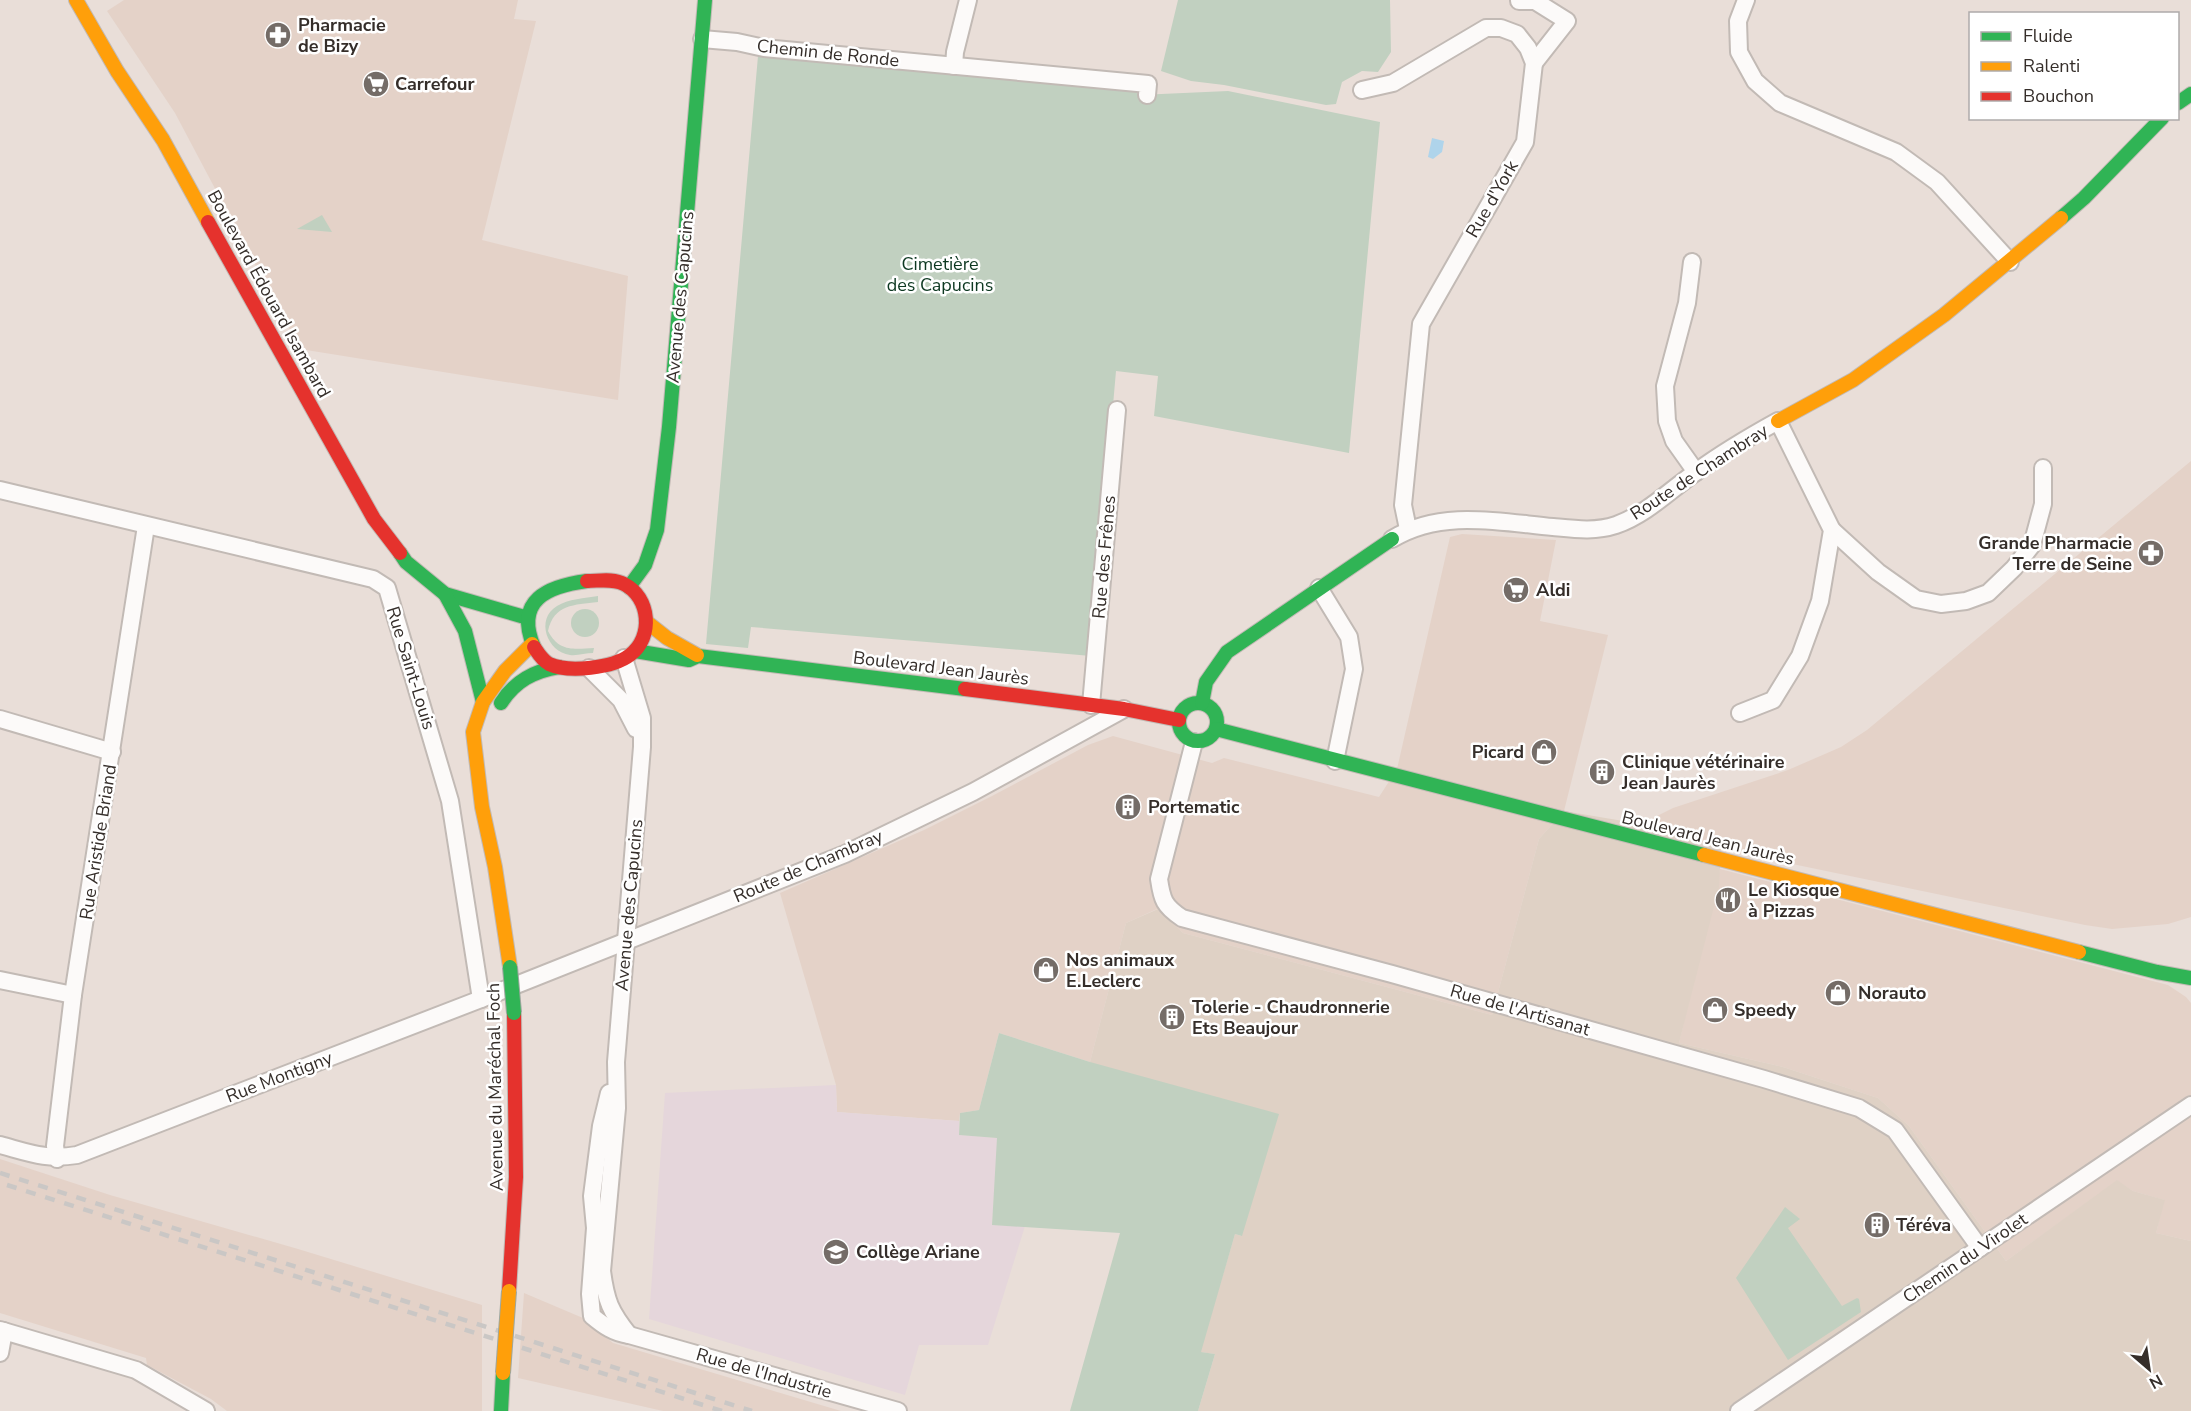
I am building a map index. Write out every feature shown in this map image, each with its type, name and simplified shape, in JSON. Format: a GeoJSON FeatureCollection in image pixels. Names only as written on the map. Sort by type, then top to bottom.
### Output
{"type":"FeatureCollection","features":[{"type":"Feature","properties":{"kind":"main road","name":"Boulevard Édouard Isambard"},"geometry":{"type":"LineString","coordinates":[[76,0],[117,71],[163,140],[374,519],[406,562],[445,594],[465,631],[483,702]]}},
{"type":"Feature","properties":{"kind":"main road","name":"Avenue des Capucins"},"geometry":{"type":"LineString","coordinates":[[629,587],[645,565],[657,530],[669,427],[705,0]]}},
{"type":"Feature","properties":{"kind":"main road","name":"Route de Chambray"},"geometry":{"type":"LineString","coordinates":[[1778,421],[1853,380],[1944,315],[2084,198],[2160,120]]}},
{"type":"Feature","properties":{"kind":"main road","name":"Route de Chambray"},"geometry":{"type":"LineString","coordinates":[[1202,703],[1206,682],[1227,652],[1392,539]]}},
{"type":"Feature","properties":{"kind":"main road"},"geometry":{"type":"LineString","coordinates":[[475,764],[505,695],[523,678],[541,669],[589,668],[630,655],[648,623],[644,607],[629,587],[620,582],[569,583],[542,594],[532,606],[528,618],[529,633],[532,644],[546,662],[559,667]]}},
{"type":"Feature","properties":{"kind":"main road","name":"Boulevard Édouard Isambard"},"geometry":{"type":"LineString","coordinates":[[445,594],[528,618]]}},
{"type":"Feature","properties":{"kind":"main road","name":"Boulevard Jean Jaurès"},"geometry":{"type":"LineString","coordinates":[[648,623],[658,632],[680,646],[690,649],[698,656]]}},
{"type":"Feature","properties":{"kind":"main road","name":"Avenue du Maréchal Foch"},"geometry":{"type":"LineString","coordinates":[[501,1411],[516,1177],[514,1013],[510,967],[495,867],[475,764],[472,732],[483,702],[505,671],[532,644]]}},
{"type":"Feature","properties":{"kind":"main road","name":"Boulevard Jean Jaurès"},"geometry":{"type":"LineString","coordinates":[[630,655],[689,660],[698,656],[1124,709],[1179,720]]}},
{"type":"Feature","properties":{"kind":"main road"},"geometry":{"type":"LineString","coordinates":[[1202,703],[1212,708],[1215,713],[1216,729],[1209,739],[1194,742],[1185,737],[1179,726],[1180,714],[1187,706],[1202,703]]}},
{"type":"Feature","properties":{"kind":"main road","name":"Boulevard Jean Jaurès"},"geometry":{"type":"LineString","coordinates":[[1216,729],[2051,945],[2157,972],[2191,978]]}},
{"type":"Feature","properties":{"kind":"street"},"geometry":{"type":"LineString","coordinates":[[954,66],[955,52],[968,0]]}},
{"type":"Feature","properties":{"kind":"street"},"geometry":{"type":"LineString","coordinates":[[1746,0],[1738,21],[1738,52],[1755,81],[1780,104],[1896,152],[1937,183],[2010,262]]}},
{"type":"Feature","properties":{"kind":"street"},"geometry":{"type":"LineString","coordinates":[[1519,1],[1535,1],[1567,21],[1534,63]]}},
{"type":"Feature","properties":{"kind":"street"},"geometry":{"type":"LineString","coordinates":[[1362,90],[1393,82],[1486,28],[1501,28],[1517,34],[1528,48],[1534,63]]}},
{"type":"Feature","properties":{"kind":"street","name":"Chemin de Ronde"},"geometry":{"type":"LineString","coordinates":[[702,39],[737,42],[764,48],[1148,84],[1148,94]]}},
{"type":"Feature","properties":{"kind":"street","name":"Rue d'York"},"geometry":{"type":"LineString","coordinates":[[1408,529],[1403,505],[1421,324],[1525,142],[1534,63]]}},
{"type":"Feature","properties":{"kind":"street"},"geometry":{"type":"LineString","coordinates":[[1692,262],[1687,303],[1665,386],[1667,420],[1674,441],[1695,472]]}},
{"type":"Feature","properties":{"kind":"street","name":"Rue des Frênes"},"geometry":{"type":"LineString","coordinates":[[1091,705],[1117,410]]}},
{"type":"Feature","properties":{"kind":"street"},"geometry":{"type":"LineString","coordinates":[[1778,421],[1832,530],[1878,572],[1916,599],[1941,604],[1966,601],[1988,593],[2014,568],[2032,545],[2043,504],[2043,468]]}},
{"type":"Feature","properties":{"kind":"street","name":"Route de Chambray"},"geometry":{"type":"LineString","coordinates":[[1392,539],[1408,529],[1432,522],[1468,519],[1586,530],[1616,525],[1650,508],[1695,472],[1736,444],[1778,421]]}},
{"type":"Feature","properties":{"kind":"street","name":"Rue Saint-Louis"},"geometry":{"type":"LineString","coordinates":[[0,490],[373,579],[387,588],[450,801],[481,999]]}},
{"type":"Feature","properties":{"kind":"street","name":"Rue Aristide Briand"},"geometry":{"type":"LineString","coordinates":[[57,1159],[55,1146],[73,995],[146,526]]}},
{"type":"Feature","properties":{"kind":"street"},"geometry":{"type":"LineString","coordinates":[[1740,713],[1773,700],[1800,656],[1820,601],[1832,530]]}},
{"type":"Feature","properties":{"kind":"street"},"geometry":{"type":"LineString","coordinates":[[1319,588],[1349,637],[1354,669],[1335,761]]}},
{"type":"Feature","properties":{"kind":"street","name":"Avenue des Capucins"},"geometry":{"type":"LineString","coordinates":[[629,1335],[614,1315],[605,1297],[602,1271],[617,1108],[616,1062],[642,747],[642,718],[630,655]]}},
{"type":"Feature","properties":{"kind":"street","name":"Avenue des Capucins"},"geometry":{"type":"LineString","coordinates":[[589,668],[621,700],[634,721],[642,747]]}},
{"type":"Feature","properties":{"kind":"street","name":"Route de Chambray"},"geometry":{"type":"LineString","coordinates":[[481,999],[845,854],[973,792],[1124,709]]}},
{"type":"Feature","properties":{"kind":"street"},"geometry":{"type":"LineString","coordinates":[[0,719],[112,752]]}},
{"type":"Feature","properties":{"kind":"street","name":"Rue de l'Artisanat"},"geometry":{"type":"LineString","coordinates":[[1194,742],[1159,879],[1162,898],[1169,910],[1182,918],[1814,1092],[1859,1108],[1895,1130],[1980,1248]]}},
{"type":"Feature","properties":{"kind":"street"},"geometry":{"type":"LineString","coordinates":[[0,980],[73,995]]}},
{"type":"Feature","properties":{"kind":"street","name":"Rue Montigny"},"geometry":{"type":"LineString","coordinates":[[57,1159],[77,1155],[481,999]]}},
{"type":"Feature","properties":{"kind":"street","name":"Avenue des Capucins"},"geometry":{"type":"LineString","coordinates":[[592,1316],[590,1294],[595,1228],[592,1196],[601,1126],[616,1062]]}},
{"type":"Feature","properties":{"kind":"street","name":"Chemin du Virolet"},"geometry":{"type":"LineString","coordinates":[[1739,1411],[2191,1105]]}},
{"type":"Feature","properties":{"kind":"street"},"geometry":{"type":"LineString","coordinates":[[0,1145],[57,1159]]}},
{"type":"Feature","properties":{"kind":"street","name":"Rue de l'Industrie"},"geometry":{"type":"LineString","coordinates":[[592,1316],[603,1326],[619,1334],[898,1411]]}},
{"type":"Feature","properties":{"kind":"street"},"geometry":{"type":"LineString","coordinates":[[0,1353],[2,1330],[136,1370],[206,1411]]}},
{"type":"Feature","properties":{"kind":"shaded area"},"geometry":{"type":"Polygon","coordinates":[[[124,0],[518,0],[514,19],[536,21],[482,240],[628,276],[618,400],[300,349],[175,113],[107,11],[124,0]]]}},
{"type":"Feature","properties":{"kind":"shaded area"},"geometry":{"type":"Polygon","coordinates":[[[2191,461],[2191,917],[2168,924],[2112,929],[2085,925],[1721,849],[1641,824],[1673,808],[1788,770],[1841,747],[1867,730],[2191,461]]]}},
{"type":"Feature","properties":{"kind":"shaded area"},"geometry":{"type":"Polygon","coordinates":[[[1462,534],[1556,540],[1540,621],[1608,635],[1564,811],[1539,839],[1492,1015],[1183,933],[1157,909],[1126,923],[1090,1062],[999,1033],[979,1110],[960,1113],[959,1121],[837,1112],[836,1085],[780,893],[924,830],[1088,745],[1113,736],[1212,763],[1224,758],[1379,797],[1397,769],[1450,537],[1462,534]]]}},
{"type":"Feature","properties":{"kind":"shaded area"},"geometry":{"type":"Polygon","coordinates":[[[1564,811],[1641,824],[1721,849],[1719,887],[1679,1043],[1783,1067],[1878,1098],[1909,1126],[2006,1261],[2117,1180],[2133,1191],[2165,1200],[2156,1233],[2191,1241],[2191,1411],[1198,1411],[1215,1354],[1200,1352],[1235,1234],[1242,1236],[1090,1062],[1126,923],[1158,909],[1183,933],[1492,1015],[1539,839],[1564,811]]]}},
{"type":"Feature","properties":{"kind":"shaded area"},"geometry":{"type":"Polygon","coordinates":[[[1720,869],[2168,985],[2186,997],[2191,1003],[2191,1241],[2156,1233],[2164,1200],[2133,1191],[2117,1181],[2006,1261],[1909,1126],[1878,1098],[1783,1067],[1679,1043],[1720,869]]]}},
{"type":"Feature","properties":{"kind":"shaded area","name":"Collège Ariane"},"geometry":{"type":"Polygon","coordinates":[[[836,1085],[837,1112],[959,1121],[959,1135],[998,1138],[992,1225],[1025,1226],[988,1345],[919,1345],[905,1395],[649,1319],[665,1093],[836,1085]]]}},
{"type":"Feature","properties":{"kind":"shaded area"},"geometry":{"type":"Polygon","coordinates":[[[0,1159],[110,1195],[482,1305],[482,1411],[227,1411],[211,1399],[147,1365],[146,1358],[0,1313],[0,1159]]]}},
{"type":"Feature","properties":{"kind":"shaded area"},"geometry":{"type":"Polygon","coordinates":[[[524,1293],[583,1318],[613,1343],[841,1411],[663,1411],[518,1378],[524,1293]]]}},
{"type":"Feature","properties":{"kind":"green space"},"geometry":{"type":"Polygon","coordinates":[[[1178,0],[1390,0],[1391,52],[1378,72],[1362,71],[1342,82],[1336,104],[1326,105],[1224,85],[1191,81],[1161,71],[1178,0]]]}},
{"type":"Feature","properties":{"kind":"green space","name":"Cimetière des Capucins"},"geometry":{"type":"Polygon","coordinates":[[[758,56],[1125,87],[1133,88],[1139,95],[1228,91],[1380,122],[1349,453],[1154,416],[1158,376],[1116,371],[1091,656],[751,627],[748,648],[706,644],[758,56]]]}},
{"type":"Feature","properties":{"kind":"green space"},"geometry":{"type":"Polygon","coordinates":[[[322,215],[332,232],[297,229],[322,215]]]}},
{"type":"Feature","properties":{"kind":"green space"},"geometry":{"type":"Polygon","coordinates":[[[598,596],[598,602],[573,605],[560,611],[551,622],[548,631],[552,638],[562,646],[573,649],[594,648],[593,653],[570,655],[555,648],[550,642],[545,626],[550,612],[566,602],[598,596]]]}},
{"type":"Feature","properties":{"kind":"green space"},"geometry":{"type":"Polygon","coordinates":[[[585,609],[595,613],[599,623],[595,633],[585,637],[575,633],[571,623],[575,613],[585,609]]]}},
{"type":"Feature","properties":{"kind":"green space"},"geometry":{"type":"Polygon","coordinates":[[[999,1033],[1090,1062],[1279,1114],[1242,1236],[1235,1234],[1201,1352],[1215,1354],[1198,1411],[1070,1411],[1120,1233],[992,1225],[997,1138],[959,1135],[960,1113],[979,1110],[999,1033]]]}},
{"type":"Feature","properties":{"kind":"green space"},"geometry":{"type":"Polygon","coordinates":[[[1785,1207],[1800,1219],[1788,1228],[1842,1306],[1857,1298],[1861,1312],[1788,1360],[1736,1278],[1785,1207]]]}},
{"type":"Feature","properties":{"kind":"water"},"geometry":{"type":"Polygon","coordinates":[[[1432,138],[1444,141],[1442,152],[1433,159],[1428,157],[1432,138]]]}},
{"type":"Feature","properties":{"kind":"railway"},"geometry":{"type":"LineString","coordinates":[[0,1173],[752,1411]]}},
{"type":"Feature","properties":{"kind":"railway"},"geometry":{"type":"LineString","coordinates":[[7,1185],[722,1411]]}},
{"type":"Feature","properties":{"kind":"traffic: fast"},"geometry":{"type":"LineString","coordinates":[[629,587],[645,565],[657,530],[669,427],[705,0]]}},
{"type":"Feature","properties":{"kind":"traffic: fast"},"geometry":{"type":"LineString","coordinates":[[2179,102],[2191,94]]}},
{"type":"Feature","properties":{"kind":"traffic: fast"},"geometry":{"type":"LineString","coordinates":[[2061,218],[2084,198],[2160,120]]}},
{"type":"Feature","properties":{"kind":"traffic: fast"},"geometry":{"type":"LineString","coordinates":[[1202,703],[1206,682],[1227,652],[1392,539]]}},
{"type":"Feature","properties":{"kind":"traffic: fast"},"geometry":{"type":"LineString","coordinates":[[400,553],[406,562],[445,594],[528,618]]}},
{"type":"Feature","properties":{"kind":"traffic: fast"},"geometry":{"type":"LineString","coordinates":[[534,647],[528,618],[538,598],[559,587],[587,581]]}},
{"type":"Feature","properties":{"kind":"traffic: fast"},"geometry":{"type":"LineString","coordinates":[[445,594],[465,631],[483,702]]}},
{"type":"Feature","properties":{"kind":"traffic: fast"},"geometry":{"type":"LineString","coordinates":[[635,651],[689,660],[698,656],[965,689]]}},
{"type":"Feature","properties":{"kind":"traffic: fast"},"geometry":{"type":"LineString","coordinates":[[501,703],[506,695],[526,678],[541,671],[559,667]]}},
{"type":"Feature","properties":{"kind":"traffic: fast"},"geometry":{"type":"LineString","coordinates":[[1198,703],[1212,708],[1217,722],[1212,736],[1198,741],[1184,736],[1179,722],[1184,708],[1198,703]]}},
{"type":"Feature","properties":{"kind":"traffic: fast"},"geometry":{"type":"LineString","coordinates":[[1216,729],[1704,855]]}},
{"type":"Feature","properties":{"kind":"traffic: fast"},"geometry":{"type":"LineString","coordinates":[[2079,952],[2157,972],[2191,978]]}},
{"type":"Feature","properties":{"kind":"traffic: fast"},"geometry":{"type":"LineString","coordinates":[[510,967],[514,1013]]}},
{"type":"Feature","properties":{"kind":"traffic: fast"},"geometry":{"type":"LineString","coordinates":[[501,1411],[503,1373]]}},
{"type":"Feature","properties":{"kind":"traffic: slow"},"geometry":{"type":"LineString","coordinates":[[76,0],[117,71],[163,140],[208,222]]}},
{"type":"Feature","properties":{"kind":"traffic: slow"},"geometry":{"type":"LineString","coordinates":[[1778,421],[1853,380],[1944,315],[2061,218]]}},
{"type":"Feature","properties":{"kind":"traffic: slow"},"geometry":{"type":"LineString","coordinates":[[648,623],[667,638],[697,655]]}},
{"type":"Feature","properties":{"kind":"traffic: slow"},"geometry":{"type":"LineString","coordinates":[[510,967],[495,867],[482,807],[473,732],[483,702],[505,671],[532,644]]}},
{"type":"Feature","properties":{"kind":"traffic: slow"},"geometry":{"type":"LineString","coordinates":[[1704,855],[2079,952]]}},
{"type":"Feature","properties":{"kind":"traffic: slow"},"geometry":{"type":"LineString","coordinates":[[503,1373],[509,1291]]}},
{"type":"Feature","properties":{"kind":"traffic: jam"},"geometry":{"type":"LineString","coordinates":[[208,222],[374,519],[400,553]]}},
{"type":"Feature","properties":{"kind":"traffic: jam"},"geometry":{"type":"LineString","coordinates":[[534,647],[549,664],[579,669],[613,663],[630,655],[638,647],[646,628],[646,618],[644,607],[633,590],[620,582],[611,580],[587,581]]}},
{"type":"Feature","properties":{"kind":"traffic: jam"},"geometry":{"type":"LineString","coordinates":[[965,689],[1124,709],[1179,720]]}},
{"type":"Feature","properties":{"kind":"traffic: jam"},"geometry":{"type":"LineString","coordinates":[[509,1291],[516,1177],[514,1013]]}},
{"type":"Feature","properties":{"kind":"place","name":"Pharmacie de Bizy"},"geometry":{"type":"Point","coordinates":[278,35]}},
{"type":"Feature","properties":{"kind":"place","name":"Carrefour"},"geometry":{"type":"Point","coordinates":[376,84]}},
{"type":"Feature","properties":{"kind":"place","name":"Grande Pharmacie Terre de Seine"},"geometry":{"type":"Point","coordinates":[2151,553]}},
{"type":"Feature","properties":{"kind":"place","name":"Aldi"},"geometry":{"type":"Point","coordinates":[1516,590]}},
{"type":"Feature","properties":{"kind":"place","name":"Picard"},"geometry":{"type":"Point","coordinates":[1544,752]}},
{"type":"Feature","properties":{"kind":"place","name":"Clinique vétérinaire Jean Jaurès"},"geometry":{"type":"Point","coordinates":[1602,772]}},
{"type":"Feature","properties":{"kind":"place","name":"Portematic"},"geometry":{"type":"Point","coordinates":[1128,807]}},
{"type":"Feature","properties":{"kind":"place","name":"Le Kiosque à Pizzas"},"geometry":{"type":"Point","coordinates":[1728,900]}},
{"type":"Feature","properties":{"kind":"place","name":"Nos animaux E.Leclerc"},"geometry":{"type":"Point","coordinates":[1046,970]}},
{"type":"Feature","properties":{"kind":"place","name":"Norauto"},"geometry":{"type":"Point","coordinates":[1838,993]}},
{"type":"Feature","properties":{"kind":"place","name":"Speedy"},"geometry":{"type":"Point","coordinates":[1715,1010]}},
{"type":"Feature","properties":{"kind":"place","name":"Tolerie - Chaudronnerie Ets Beaujour"},"geometry":{"type":"Point","coordinates":[1172,1017]}},
{"type":"Feature","properties":{"kind":"place","name":"Téréva"},"geometry":{"type":"Point","coordinates":[1877,1225]}},
{"type":"Feature","properties":{"kind":"place","name":"Collège Ariane"},"geometry":{"type":"Point","coordinates":[836,1252]}}]}
